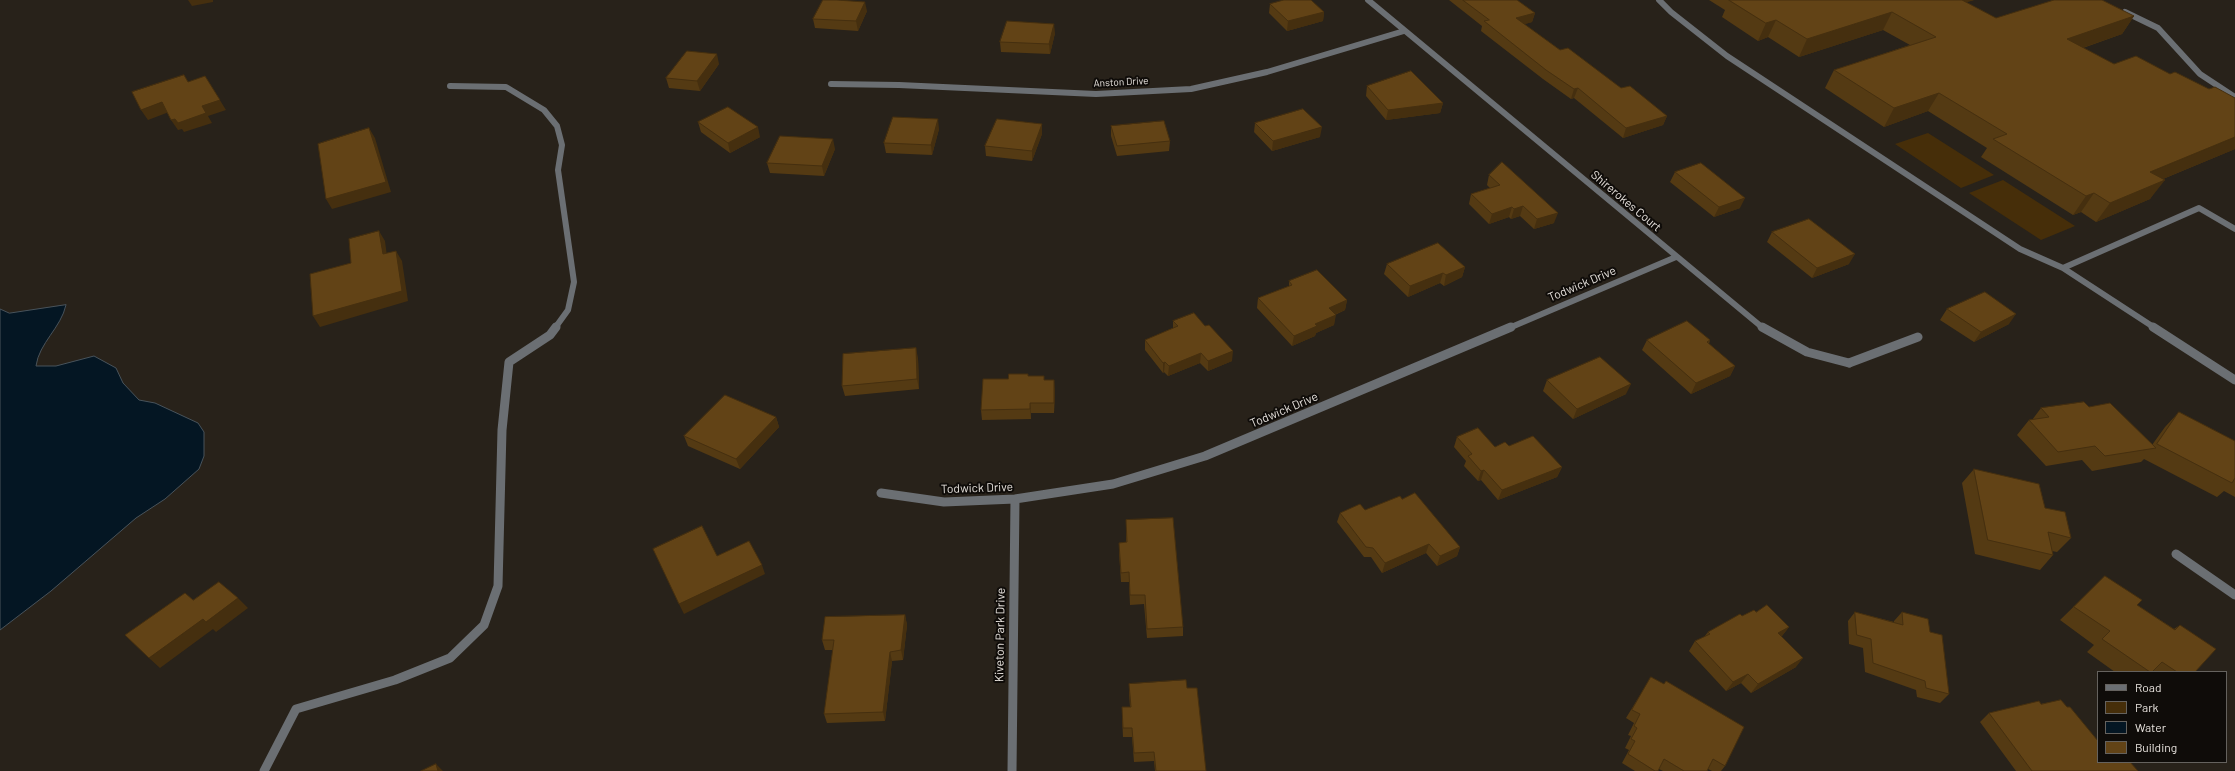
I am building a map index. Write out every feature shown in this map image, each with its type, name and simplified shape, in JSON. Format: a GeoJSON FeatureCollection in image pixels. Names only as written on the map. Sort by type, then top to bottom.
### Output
{"type":"FeatureCollection","features":[{"type":"Feature","properties":{"kind":"street","name":"Shirerokes Court"},"geometry":{"type":"LineString","coordinates":[[1368,0],[1676,257],[1768,331],[1807,352],[1849,363],[1918,337]]}},
{"type":"Feature","properties":{"kind":"street"},"geometry":{"type":"LineString","coordinates":[[1659,0],[1670,12],[1734,60],[2020,249],[2063,268],[2235,380]]}},
{"type":"Feature","properties":{"kind":"street"},"geometry":{"type":"LineString","coordinates":[[2119,10],[2158,28],[2200,74],[2235,98]]}},
{"type":"Feature","properties":{"kind":"street","name":"Anston Drive"},"geometry":{"type":"LineString","coordinates":[[831,84],[898,85],[1096,94],[1191,89],[1267,72],[1359,46],[1404,31]]}},
{"type":"Feature","properties":{"kind":"street"},"geometry":{"type":"LineString","coordinates":[[264,771],[296,709],[395,680],[450,658],[484,625],[498,586],[502,437],[509,362],[550,335],[568,310],[574,282],[558,170],[562,154],[562,138],[556,122],[542,105],[505,86],[450,86]]}},
{"type":"Feature","properties":{"kind":"street"},"geometry":{"type":"LineString","coordinates":[[2063,268],[2199,208],[2235,229]]}},
{"type":"Feature","properties":{"kind":"street","name":"Todwick Drive"},"geometry":{"type":"LineString","coordinates":[[880,494],[944,502],[1015,499],[1113,484],[1205,456],[1676,257]]}},
{"type":"Feature","properties":{"kind":"street","name":"Kiveton Park Drive"},"geometry":{"type":"LineString","coordinates":[[1012,771],[1015,499]]}},
{"type":"Feature","properties":{"kind":"street"},"geometry":{"type":"LineString","coordinates":[[2176,554],[2235,595]]}},
{"type":"Feature","properties":{"kind":"green space"},"geometry":{"type":"Polygon","coordinates":[[[1928,133],[1994,175],[1961,188],[1895,144],[1928,133]]]}},
{"type":"Feature","properties":{"kind":"green space"},"geometry":{"type":"Polygon","coordinates":[[[2003,180],[2075,226],[2041,240],[1969,193],[2003,180]]]}},
{"type":"Feature","properties":{"kind":"water"},"geometry":{"type":"Polygon","coordinates":[[[66,305],[60,321],[41,350],[36,366],[56,366],[94,356],[116,368],[123,383],[139,400],[155,403],[198,423],[204,432],[204,456],[199,469],[165,499],[136,518],[51,591],[0,630],[0,309],[9,313],[66,305]]]}},
{"type":"Feature","properties":{"kind":"building"},"geometry":{"type":"Polygon","coordinates":[[[823,0],[865,2],[856,21],[813,19],[823,0]]]}},
{"type":"Feature","properties":{"kind":"building"},"geometry":{"type":"Polygon","coordinates":[[[1284,0],[1311,0],[1324,12],[1288,21],[1270,4],[1284,0]]]}},
{"type":"Feature","properties":{"kind":"building"},"geometry":{"type":"Polygon","coordinates":[[[1463,0],[1517,0],[1535,13],[1516,18],[1560,50],[1568,48],[1621,88],[1630,86],[1667,116],[1626,128],[1578,88],[1574,89],[1546,70],[1484,21],[1489,20],[1463,0]]]}},
{"type":"Feature","properties":{"kind":"building"},"geometry":{"type":"Polygon","coordinates":[[[1729,0],[1962,0],[1996,18],[2054,0],[2102,0],[2134,16],[2067,39],[2114,64],[2136,56],[2170,74],[2175,72],[2209,89],[2215,87],[2235,98],[2235,137],[2150,172],[2165,180],[2110,203],[2094,193],[2086,196],[1993,139],[2007,134],[1939,93],[1894,108],[1834,70],[1936,37],[1892,12],[1807,39],[1776,20],[1766,23],[1729,0]]]}},
{"type":"Feature","properties":{"kind":"building"},"geometry":{"type":"Polygon","coordinates":[[[1007,21],[1054,24],[1049,44],[1000,42],[1007,21]]]}},
{"type":"Feature","properties":{"kind":"building"},"geometry":{"type":"Polygon","coordinates":[[[687,51],[717,54],[697,81],[666,78],[687,51]]]}},
{"type":"Feature","properties":{"kind":"building"},"geometry":{"type":"Polygon","coordinates":[[[1411,71],[1443,103],[1388,110],[1367,86],[1411,71]]]}},
{"type":"Feature","properties":{"kind":"building"},"geometry":{"type":"Polygon","coordinates":[[[184,75],[188,82],[205,76],[220,100],[202,106],[206,113],[178,123],[175,119],[171,120],[162,102],[141,110],[132,92],[184,75]]]}},
{"type":"Feature","properties":{"kind":"building"},"geometry":{"type":"Polygon","coordinates":[[[728,107],[758,127],[728,143],[698,122],[728,107]]]}},
{"type":"Feature","properties":{"kind":"building"},"geometry":{"type":"Polygon","coordinates":[[[1303,109],[1322,127],[1273,141],[1255,123],[1303,109]]]}},
{"type":"Feature","properties":{"kind":"building"},"geometry":{"type":"Polygon","coordinates":[[[893,117],[938,119],[931,145],[884,143],[893,117]]]}},
{"type":"Feature","properties":{"kind":"building"},"geometry":{"type":"Polygon","coordinates":[[[997,119],[1042,124],[1032,151],[985,146],[997,119]]]}},
{"type":"Feature","properties":{"kind":"building"},"geometry":{"type":"Polygon","coordinates":[[[1164,121],[1170,141],[1117,146],[1111,126],[1164,121]]]}},
{"type":"Feature","properties":{"kind":"building"},"geometry":{"type":"Polygon","coordinates":[[[369,128],[386,182],[326,199],[318,144],[369,128]]]}},
{"type":"Feature","properties":{"kind":"building"},"geometry":{"type":"Polygon","coordinates":[[[780,136],[833,139],[822,166],[767,163],[780,136]]]}},
{"type":"Feature","properties":{"kind":"building"},"geometry":{"type":"Polygon","coordinates":[[[1502,162],[1558,213],[1537,219],[1523,206],[1514,209],[1512,207],[1492,214],[1471,194],[1500,185],[1489,175],[1502,162]]]}},
{"type":"Feature","properties":{"kind":"building"},"geometry":{"type":"Polygon","coordinates":[[[1701,163],[1745,198],[1719,207],[1675,172],[1701,163]]]}},
{"type":"Feature","properties":{"kind":"building"},"geometry":{"type":"Polygon","coordinates":[[[1809,219],[1855,254],[1817,268],[1772,232],[1809,219]]]}},
{"type":"Feature","properties":{"kind":"building"},"geometry":{"type":"Polygon","coordinates":[[[379,231],[383,254],[396,251],[402,291],[313,316],[310,274],[351,263],[349,239],[379,231]]]}},
{"type":"Feature","properties":{"kind":"building"},"geometry":{"type":"Polygon","coordinates":[[[1438,243],[1465,267],[1446,275],[1443,273],[1410,286],[1387,264],[1438,243]]]}},
{"type":"Feature","properties":{"kind":"building"},"geometry":{"type":"Polygon","coordinates":[[[1317,270],[1347,300],[1329,308],[1336,315],[1315,324],[1317,326],[1294,336],[1258,298],[1292,285],[1289,281],[1317,270]]]}},
{"type":"Feature","properties":{"kind":"building"},"geometry":{"type":"Polygon","coordinates":[[[1985,292],[2016,314],[1981,332],[1947,309],[1985,292]]]}},
{"type":"Feature","properties":{"kind":"building"},"geometry":{"type":"Polygon","coordinates":[[[1194,313],[1205,326],[1209,325],[1233,351],[1208,361],[1201,353],[1169,366],[1165,362],[1163,363],[1145,340],[1178,326],[1173,321],[1194,313]]]}},
{"type":"Feature","properties":{"kind":"building"},"geometry":{"type":"Polygon","coordinates":[[[1687,321],[1710,340],[1707,342],[1735,366],[1696,383],[1647,340],[1687,321]]]}},
{"type":"Feature","properties":{"kind":"building"},"geometry":{"type":"Polygon","coordinates":[[[916,348],[917,379],[842,386],[843,354],[916,348]]]}},
{"type":"Feature","properties":{"kind":"building"},"geometry":{"type":"Polygon","coordinates":[[[1600,357],[1631,384],[1577,409],[1547,380],[1600,357]]]}},
{"type":"Feature","properties":{"kind":"building"},"geometry":{"type":"Polygon","coordinates":[[[1009,374],[1044,376],[1044,380],[1054,380],[1054,403],[1030,403],[1030,409],[981,410],[983,379],[1008,379],[1009,374]]]}},
{"type":"Feature","properties":{"kind":"building"},"geometry":{"type":"Polygon","coordinates":[[[725,395],[776,417],[736,459],[684,436],[725,395]]]}},
{"type":"Feature","properties":{"kind":"building"},"geometry":{"type":"Polygon","coordinates":[[[2084,402],[2089,407],[2110,403],[2156,448],[2105,456],[2095,446],[2058,452],[2029,420],[2049,417],[2041,408],[2084,402]]]}},
{"type":"Feature","properties":{"kind":"building"},"geometry":{"type":"Polygon","coordinates":[[[2179,412],[2235,441],[2235,478],[2232,483],[2157,444],[2179,412]]]}},
{"type":"Feature","properties":{"kind":"building"},"geometry":{"type":"Polygon","coordinates":[[[1478,428],[1495,447],[1505,442],[1509,446],[1533,436],[1562,467],[1502,490],[1484,470],[1481,471],[1468,456],[1472,454],[1457,437],[1478,428]]]}},
{"type":"Feature","properties":{"kind":"building"},"geometry":{"type":"Polygon","coordinates":[[[1974,469],[2039,484],[2045,508],[2065,512],[2071,538],[2048,532],[2053,555],[1988,540],[1974,469]]]}},
{"type":"Feature","properties":{"kind":"building"},"geometry":{"type":"Polygon","coordinates":[[[1415,493],[1460,547],[1440,556],[1429,544],[1385,563],[1373,548],[1366,547],[1340,513],[1360,504],[1365,510],[1400,496],[1402,499],[1415,493]]]}},
{"type":"Feature","properties":{"kind":"building"},"geometry":{"type":"Polygon","coordinates":[[[1173,518],[1183,627],[1147,629],[1145,595],[1130,595],[1129,572],[1121,573],[1119,543],[1127,542],[1126,520],[1173,518]]]}},
{"type":"Feature","properties":{"kind":"building"},"geometry":{"type":"Polygon","coordinates":[[[702,526],[717,556],[749,541],[762,565],[679,604],[653,549],[702,526]]]}},
{"type":"Feature","properties":{"kind":"building"},"geometry":{"type":"Polygon","coordinates":[[[2105,576],[2142,600],[2137,605],[2175,630],[2180,625],[2216,649],[2196,671],[2176,671],[2162,662],[2153,671],[2149,671],[2102,639],[2110,631],[2074,607],[2105,576]]]}},
{"type":"Feature","properties":{"kind":"building"},"geometry":{"type":"Polygon","coordinates":[[[219,582],[238,598],[206,622],[203,619],[149,658],[125,635],[185,593],[193,600],[219,582]]]}},
{"type":"Feature","properties":{"kind":"building"},"geometry":{"type":"Polygon","coordinates":[[[1767,605],[1789,627],[1778,633],[1803,658],[1758,684],[1748,674],[1733,682],[1695,641],[1710,634],[1708,632],[1740,614],[1742,616],[1754,610],[1756,612],[1767,605]]]}},
{"type":"Feature","properties":{"kind":"building"},"geometry":{"type":"Polygon","coordinates":[[[1855,612],[1903,625],[1902,612],[1928,619],[1930,632],[1942,635],[1949,694],[1926,688],[1925,681],[1873,663],[1871,639],[1857,635],[1855,612]]]}},
{"type":"Feature","properties":{"kind":"building"},"geometry":{"type":"Polygon","coordinates":[[[905,615],[901,650],[890,652],[883,712],[824,714],[834,640],[822,640],[825,617],[905,615]]]}},
{"type":"Feature","properties":{"kind":"building"},"geometry":{"type":"Polygon","coordinates":[[[1651,677],[1664,684],[1666,681],[1744,727],[1725,766],[1713,759],[1707,771],[1684,771],[1664,759],[1658,771],[1655,771],[1628,754],[1635,741],[1631,739],[1637,728],[1634,726],[1640,714],[1632,710],[1651,677]]]}},
{"type":"Feature","properties":{"kind":"building"},"geometry":{"type":"Polygon","coordinates":[[[1186,680],[1187,688],[1197,688],[1206,771],[1156,771],[1154,752],[1134,753],[1132,728],[1123,728],[1122,707],[1131,707],[1129,684],[1186,680]]]}},
{"type":"Feature","properties":{"kind":"building"},"geometry":{"type":"Polygon","coordinates":[[[2061,700],[2067,707],[2070,707],[2097,740],[2097,763],[2131,763],[2138,771],[2032,771],[1989,713],[2039,701],[2041,704],[2061,700]]]}},
{"type":"Feature","properties":{"kind":"building"},"geometry":{"type":"Polygon","coordinates":[[[436,764],[438,771],[421,771],[436,764]]]}}]}
